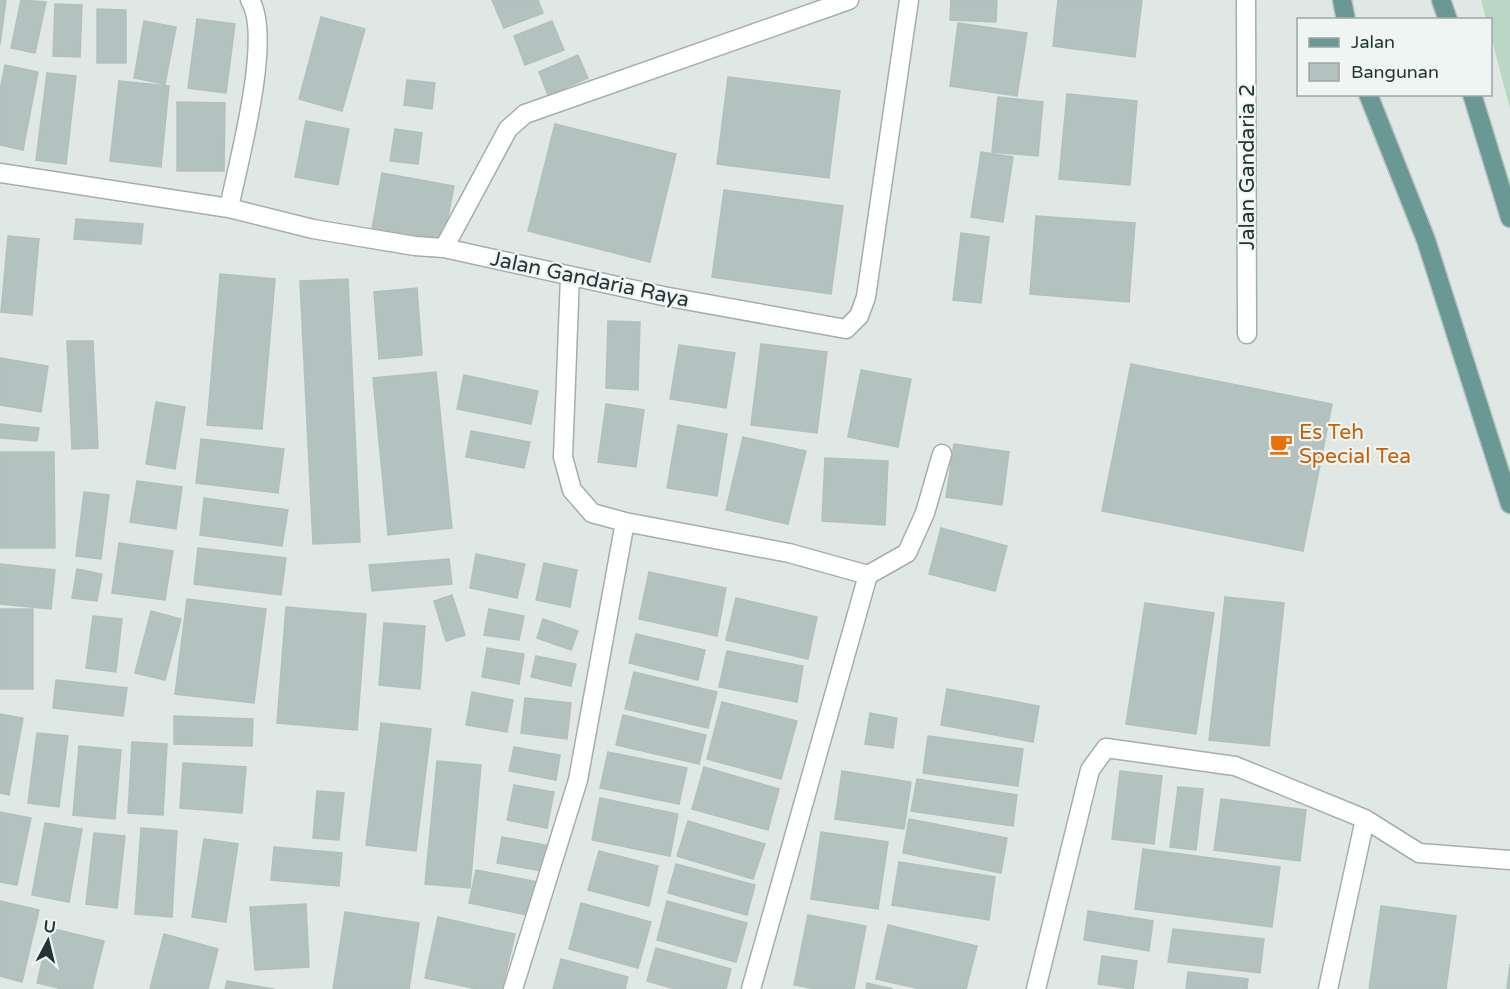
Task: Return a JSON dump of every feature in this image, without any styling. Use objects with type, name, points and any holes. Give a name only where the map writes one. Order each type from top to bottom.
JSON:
[{"type":"main road","points":[[1342,0],[1346,18]]},
{"type":"main road","points":[[1441,0],[1447,18]]},
{"type":"main road","points":[[1369,96],[1426,240],[1510,504]]},
{"type":"main road","points":[[1473,96],[1510,219]]},
{"type":"street","points":[[229,207],[257,69],[256,9],[250,0]]},
{"type":"street","points":[[444,248],[508,129],[525,114],[849,0]]},
{"type":"street","name":"Jalan Gandaria Raya","points":[[0,173],[229,207],[313,229],[415,246],[444,248],[663,296],[846,329],[859,316],[866,297],[909,0]]},
{"type":"street","name":"Jalan Gandaria 2","points":[[1246,0],[1247,334]]},
{"type":"street","points":[[570,276],[563,457],[572,490],[592,513],[625,522],[789,553],[868,575]]},
{"type":"street","points":[[751,989],[868,575],[907,553],[925,513],[942,454]]},
{"type":"street","points":[[513,989],[578,780],[625,522]]},
{"type":"street","points":[[1036,989],[1090,770],[1106,748],[1235,766],[1365,819],[1419,853],[1510,860]]},
{"type":"street","points":[[1328,989],[1365,819]]},
{"type":"green space","points":[[1481,0],[1510,0],[1510,109],[1492,40],[1492,18],[1486,18]]},
{"type":"building","points":[[0,0],[6,0],[0,45]]},
{"type":"building","points":[[21,0],[46,2],[35,53],[11,48]]},
{"type":"building","points":[[492,0],[538,0],[543,13],[504,28]]},
{"type":"building","points":[[951,0],[997,0],[996,22],[950,20]]},
{"type":"building","points":[[1058,0],[1142,0],[1135,57],[1053,46]]},
{"type":"building","points":[[55,4],[82,5],[80,57],[53,56]]},
{"type":"building","points":[[97,9],[126,10],[126,63],[97,63]]},
{"type":"building","points":[[321,17],[365,29],[342,111],[299,99]]},
{"type":"building","points":[[197,19],[235,24],[226,93],[188,88]]},
{"type":"building","points":[[144,21],[176,27],[165,84],[134,78]]},
{"type":"building","points":[[552,21],[564,50],[525,65],[514,36]]},
{"type":"building","points":[[958,23],[1027,33],[1017,96],[950,86]]},
{"type":"building","points":[[578,55],[588,78],[548,95],[539,72]]},
{"type":"building","points":[[5,65],[38,72],[23,150],[0,145],[0,91]]},
{"type":"building","points":[[47,73],[76,76],[66,164],[36,160]]},
{"type":"building","points":[[728,77],[840,91],[829,178],[717,164]]},
{"type":"building","points":[[407,80],[435,83],[432,109],[404,105]]},
{"type":"building","points":[[119,81],[169,86],[161,167],[110,161]]},
{"type":"building","points":[[1067,94],[1137,101],[1130,185],[1059,179]]},
{"type":"building","points":[[998,97],[1043,102],[1038,156],[992,152]]},
{"type":"building","points":[[177,102],[225,103],[224,171],[177,171]]},
{"type":"building","points":[[306,121],[349,129],[338,185],[295,177]]},
{"type":"building","points":[[555,124],[676,154],[650,262],[528,231]]},
{"type":"building","points":[[395,129],[422,133],[418,164],[390,161]]},
{"type":"building","points":[[981,152],[1013,157],[1003,222],[971,217]]},
{"type":"building","points":[[382,173],[454,186],[443,243],[372,229]]},
{"type":"building","points":[[724,190],[843,206],[831,294],[712,277]]},
{"type":"building","points":[[1036,216],[1135,223],[1129,302],[1030,294]]},
{"type":"building","points":[[76,219],[143,224],[141,244],[74,239]]},
{"type":"building","points":[[961,233],[989,237],[981,303],[953,300]]},
{"type":"building","points":[[8,236],[39,239],[32,315],[1,312]]},
{"type":"building","points":[[220,274],[275,279],[262,429],[207,425]]},
{"type":"building","points":[[348,279],[360,542],[313,544],[300,281]]},
{"type":"building","points":[[417,288],[422,355],[379,359],[374,292]]},
{"type":"building","points":[[608,321],[640,322],[638,390],[606,388]]},
{"type":"building","points":[[67,341],[93,341],[98,448],[72,449]]},
{"type":"building","points":[[761,344],[827,352],[817,433],[751,425]]},
{"type":"building","points":[[679,345],[735,353],[726,408],[670,399]]},
{"type":"building","points":[[0,358],[48,366],[41,412],[0,405]]},
{"type":"building","points":[[1131,364],[1332,404],[1303,551],[1102,511]]},
{"type":"building","points":[[861,370],[911,379],[898,447],[848,437]]},
{"type":"building","points":[[436,372],[452,528],[388,535],[373,378]]},
{"type":"building","points":[[464,375],[538,391],[531,424],[457,409]]},
{"type":"building","points":[[156,402],[185,407],[175,469],[146,464]]},
{"type":"building","points":[[606,404],[644,410],[636,467],[598,462]]},
{"type":"building","points":[[0,424],[39,428],[37,441],[0,438]]},
{"type":"building","points":[[678,425],[727,434],[717,496],[667,488]]},
{"type":"building","points":[[471,431],[530,442],[524,468],[466,457]]},
{"type":"building","points":[[743,437],[806,451],[788,524],[726,510]]},
{"type":"building","points":[[201,439],[284,449],[278,493],[196,483]]},
{"type":"building","points":[[954,444],[1009,452],[1002,505],[946,497]]},
{"type":"building","points":[[0,452],[54,452],[55,548],[0,548]]},
{"type":"building","points":[[825,458],[888,461],[885,525],[822,521]]},
{"type":"building","points":[[137,481],[182,487],[176,529],[130,522]]},
{"type":"building","points":[[84,492],[109,495],[101,559],[76,556]]},
{"type":"building","points":[[204,498],[288,510],[282,546],[200,535]]},
{"type":"building","points":[[941,528],[1007,546],[995,591],[929,574]]},
{"type":"building","points":[[119,543],[173,551],[165,600],[112,593]]},
{"type":"building","points":[[198,548],[286,558],[281,595],[194,584]]},
{"type":"building","points":[[476,554],[525,564],[517,598],[470,588]]},
{"type":"building","points":[[449,559],[452,584],[372,591],[369,565]]},
{"type":"building","points":[[544,563],[577,570],[570,607],[536,600]]},
{"type":"building","points":[[0,564],[55,570],[51,609],[0,604]]},
{"type":"building","points":[[77,569],[102,574],[97,601],[72,598]]},
{"type":"building","points":[[649,572],[726,588],[717,636],[639,619]]},
{"type":"building","points":[[452,595],[465,635],[446,641],[434,601]]},
{"type":"building","points":[[1225,597],[1284,603],[1269,746],[1209,740]]},
{"type":"building","points":[[736,598],[817,617],[808,659],[726,640]]},
{"type":"building","points":[[187,599],[266,609],[254,703],[175,694]]},
{"type":"building","points":[[1145,603],[1214,613],[1196,734],[1126,724]]},
{"type":"building","points":[[286,607],[366,614],[357,730],[277,723]]},
{"type":"building","points":[[0,609],[33,609],[33,689],[0,689]]},
{"type":"building","points":[[489,609],[524,616],[519,640],[484,635]]},
{"type":"building","points":[[151,611],[181,619],[165,680],[135,673]]},
{"type":"building","points":[[93,616],[122,619],[116,672],[86,668]]},
{"type":"building","points":[[543,619],[578,631],[571,650],[537,638]]},
{"type":"building","points":[[384,623],[425,626],[420,689],[379,685]]},
{"type":"building","points":[[636,634],[705,650],[698,680],[629,663]]},
{"type":"building","points":[[487,648],[524,654],[519,684],[482,677]]},
{"type":"building","points":[[727,651],[803,666],[797,702],[719,687]]},
{"type":"building","points":[[536,656],[576,664],[571,686],[531,677]]},
{"type":"building","points":[[634,672],[717,692],[708,728],[625,709]]},
{"type":"building","points":[[56,680],[127,688],[123,716],[53,708]]},
{"type":"building","points":[[947,689],[1039,706],[1033,742],[941,725]]},
{"type":"building","points":[[472,692],[513,700],[507,732],[466,725]]},
{"type":"building","points":[[525,698],[571,703],[567,739],[521,733]]},
{"type":"building","points":[[722,702],[797,721],[781,779],[707,759]]},
{"type":"building","points":[[870,713],[897,718],[893,748],[865,744]]},
{"type":"building","points":[[0,714],[23,718],[9,795],[0,793]]},
{"type":"building","points":[[623,715],[706,735],[699,764],[616,745]]},
{"type":"building","points":[[174,716],[253,719],[252,746],[174,744]]},
{"type":"building","points":[[381,723],[431,729],[416,851],[366,845]]},
{"type":"building","points":[[37,733],[68,736],[59,807],[28,803]]},
{"type":"building","points":[[928,736],[1023,749],[1018,786],[923,773]]},
{"type":"building","points":[[132,742],[167,744],[163,815],[128,813]]},
{"type":"building","points":[[79,746],[121,750],[115,819],[73,815]]},
{"type":"building","points":[[514,747],[560,755],[556,780],[509,771]]},
{"type":"building","points":[[608,752],[687,768],[679,804],[600,788]]},
{"type":"building","points":[[437,761],[481,765],[470,888],[425,884]]},
{"type":"building","points":[[183,763],[246,767],[242,813],[180,808]]},
{"type":"building","points":[[704,767],[779,789],[768,830],[692,809]]},
{"type":"building","points":[[842,771],[911,782],[904,829],[835,819]]},
{"type":"building","points":[[1120,771],[1162,776],[1154,844],[1112,839]]},
{"type":"building","points":[[917,779],[1017,795],[1013,826],[911,811]]},
{"type":"building","points":[[514,785],[554,792],[547,828],[507,820]]},
{"type":"building","points":[[1178,787],[1203,789],[1196,850],[1170,847]]},
{"type":"building","points":[[317,791],[344,793],[339,840],[313,838]]},
{"type":"building","points":[[600,798],[678,814],[670,856],[592,840]]},
{"type":"building","points":[[1221,799],[1306,810],[1300,861],[1214,850]]},
{"type":"building","points":[[0,812],[31,818],[17,885],[0,882]]},
{"type":"building","points":[[909,819],[1007,838],[1001,873],[903,853]]},
{"type":"building","points":[[688,821],[765,844],[753,879],[677,856]]},
{"type":"building","points":[[45,823],[82,829],[69,902],[32,895]]},
{"type":"building","points":[[141,828],[177,831],[172,917],[135,914]]},
{"type":"building","points":[[821,832],[888,842],[878,909],[811,899]]},
{"type":"building","points":[[94,833],[125,836],[117,908],[86,904]]},
{"type":"building","points":[[502,837],[551,846],[547,872],[497,863]]},
{"type":"building","points":[[204,839],[238,844],[226,922],[192,917]]},
{"type":"building","points":[[274,847],[342,853],[339,886],[271,880]]},
{"type":"building","points":[[1143,849],[1280,867],[1272,927],[1135,909]]},
{"type":"building","points":[[599,851],[658,866],[649,906],[588,890]]},
{"type":"building","points":[[899,862],[995,877],[989,920],[892,905]]},
{"type":"building","points":[[676,864],[755,885],[747,915],[668,893]]},
{"type":"building","points":[[476,870],[538,882],[532,916],[469,903]]},
{"type":"building","points":[[0,901],[39,910],[22,982],[0,976]]},
{"type":"building","points":[[667,901],[747,923],[736,962],[657,940]]},
{"type":"building","points":[[581,903],[651,922],[638,968],[569,949]]},
{"type":"building","points":[[306,904],[309,967],[255,970],[250,907]]},
{"type":"building","points":[[1381,906],[1456,916],[1446,989],[1369,989]]},
{"type":"building","points":[[1088,911],[1153,921],[1149,951],[1084,940]]},
{"type":"building","points":[[345,912],[419,923],[409,989],[333,989]]},
{"type":"building","points":[[808,915],[866,926],[854,989],[816,989],[794,985]]},
{"type":"building","points":[[438,917],[515,934],[502,989],[477,989],[425,978]]},
{"type":"building","points":[[888,925],[977,946],[966,989],[920,989],[876,979]]},
{"type":"building","points":[[50,928],[104,941],[92,989],[63,989],[37,983]]},
{"type":"building","points":[[1173,929],[1264,939],[1260,973],[1168,962]]},
{"type":"building","points":[[164,934],[218,949],[208,989],[150,989]]},
{"type":"building","points":[[656,948],[731,969],[726,989],[675,989],[647,981]]},
{"type":"building","points":[[1102,956],[1137,961],[1133,989],[1098,984]]},
{"type":"building","points":[[561,959],[628,977],[625,989],[553,989]]},
{"type":"building","points":[[1510,964],[1510,989],[1507,989]]},
{"type":"building","points":[[1188,972],[1248,979],[1247,989],[1186,989]]},
{"type":"building","points":[[227,981],[274,989],[225,989]]},
{"type":"building","points":[[867,983],[893,989],[866,989]]},
{"type":"place","name":"Es Teh Special Tea","points":[[1281,444]]}]
